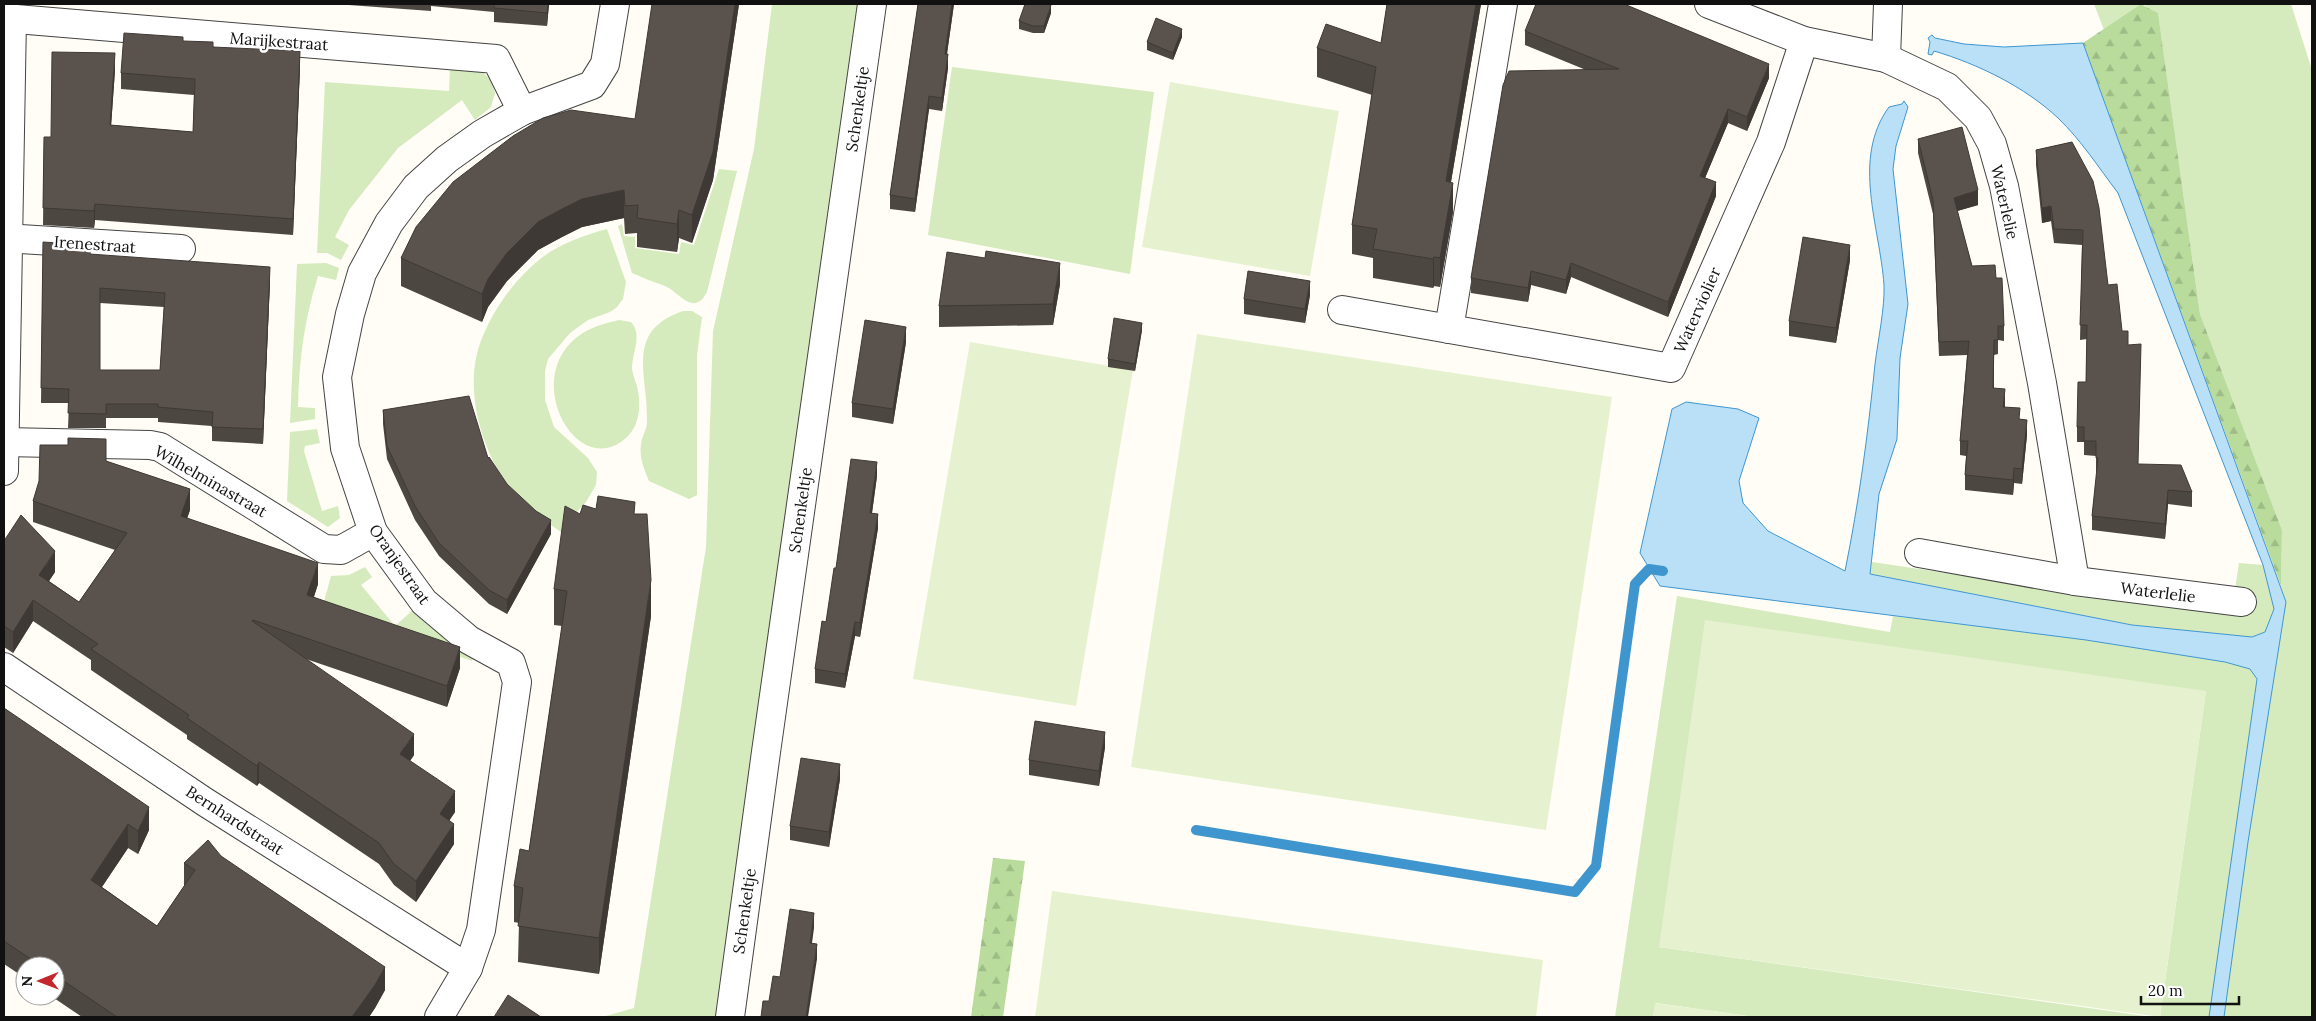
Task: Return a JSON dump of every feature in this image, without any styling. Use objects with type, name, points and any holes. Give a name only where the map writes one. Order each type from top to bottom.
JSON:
[{"type":"street","name":"Oranjestraat","points":[[439,1017],[468,968],[481,930],[517,682],[511,663],[469,640],[424,602],[373,532],[345,448],[337,377],[350,314],[362,273],[389,223],[416,187],[447,158],[482,134],[522,111],[592,86],[605,64],[615,4]]},
{"type":"street","name":"Schenkeltje","points":[[730,1017],[872,4]]},
{"type":"street","points":[[1448,329],[1502,4]]},
{"type":"street","name":"Waterlelie","points":[[1709,4],[1804,42],[1886,58],[1947,87],[1978,118],[1992,144],[2004,186],[2042,383],[2075,581]]},
{"type":"street","points":[[1886,58],[1888,4]]},
{"type":"street","name":"Marijkestraat","points":[[8,18],[496,59],[522,111]]},
{"type":"street","points":[[4,471],[8,18]]},
{"type":"street","name":"Waterviolier","points":[[1342,310],[1671,368],[1771,142],[1804,42]]},
{"type":"street","name":"Irenestraat","points":[[6,238],[181,249]]},
{"type":"street","name":"Wilhelminastraat","points":[[4,442],[150,445],[160,447],[324,549],[342,550],[373,532]]},
{"type":"street","name":"Waterlelie","points":[[1919,553],[2075,581],[2242,602]]},
{"type":"street","name":"Bernhardstraat","points":[[4,667],[205,802],[468,968]]},
{"type":"green space","points":[[772,4],[862,4],[718,1017],[602,1017],[634,1008],[706,547],[713,331],[754,149]]},
{"type":"green space","points":[[2094,4],[2141,4],[2104,30]]},
{"type":"green space","points":[[2141,4],[2158,13],[2200,314],[2282,530],[2281,586],[2083,43]]},
{"type":"green space","points":[[2143,4],[2291,4],[2312,70],[2312,1017],[2224,1017],[2248,842],[2286,602],[2281,586],[2282,530],[2200,314],[2158,14]]},
{"type":"green space","points":[[450,67],[480,70],[491,80],[495,93],[491,107],[475,120],[462,100],[398,148],[349,210],[335,237],[349,245],[341,260],[327,253],[317,253],[325,82],[449,91]]},
{"type":"green space","points":[[952,67],[1154,92],[1130,274],[928,235]]},
{"type":"green space","points":[[1170,82],[1339,111],[1310,276],[1142,247]]},
{"type":"green space","points":[[719,169],[737,171],[707,292],[702,299],[696,303],[691,303],[665,286],[632,273],[618,226],[622,224],[624,236],[635,237],[635,248],[679,254],[681,242],[694,245]]},
{"type":"green space","points":[[607,229],[626,282],[623,299],[610,312],[588,320],[570,333],[548,359],[545,371],[545,400],[554,427],[588,458],[597,472],[596,485],[586,502],[575,514],[564,534],[524,504],[497,468],[479,422],[474,389],[476,358],[480,344],[493,316],[521,276],[551,251],[566,243]]},
{"type":"green space","points":[[326,263],[339,268],[336,280],[318,276],[303,341],[300,373],[298,407],[315,408],[315,419],[290,423],[297,264]]},
{"type":"green space","points":[[683,311],[692,311],[702,317],[697,355],[697,495],[689,499],[649,481],[641,458],[642,441],[647,422],[643,372],[643,357],[646,343],[652,331],[664,320]]},
{"type":"green space","points":[[619,320],[631,322],[636,333],[637,339],[632,369],[639,397],[637,422],[627,437],[608,448],[590,446],[574,436],[562,418],[555,396],[555,373],[564,351],[583,333]]},
{"type":"green space","points":[[1197,334],[1612,397],[1546,830],[1131,767]]},
{"type":"green space","points":[[970,342],[1133,370],[1076,706],[913,679]]},
{"type":"green space","points":[[317,429],[320,443],[305,446],[304,451],[322,511],[338,506],[340,518],[328,527],[287,501],[290,432]]},
{"type":"green space","points":[[1872,562],[2243,617],[2245,591],[2235,589],[2239,563],[2263,565],[2274,609],[2265,632],[2252,637],[2132,625],[1870,574]]},
{"type":"green space","points":[[365,567],[372,577],[361,585],[395,626],[413,610],[444,638],[474,656],[472,661],[322,609],[331,576],[349,575]]},
{"type":"green space","points":[[1677,596],[1890,632],[1893,616],[2086,640],[2225,662],[2250,669],[2257,678],[2209,1017],[2160,1017],[2206,691],[1659,947],[2152,1017],[1755,1017],[1656,1003],[1653,1017],[1615,1017]]},
{"type":"green space","points":[[1705,620],[2206,691],[2160,1017],[1659,947]]},
{"type":"green space","points":[[993,858],[1025,861],[1003,1017],[971,1017]]},
{"type":"green space","points":[[1052,891],[1543,960],[1536,1017],[1035,1017]]},
{"type":"green space","points":[[1655,1003],[1755,1017],[1653,1017]]},
{"type":"water","points":[[1932,35],[1935,38],[1964,44],[2004,47],[2083,43],[2286,602],[2248,842],[2224,1017],[2209,1017],[2257,679],[2250,669],[2225,662],[2086,640],[1660,586],[1640,553],[1672,409],[1686,402],[1738,409],[1759,418],[1739,481],[1743,503],[1768,531],[1845,571],[1863,468],[1883,303],[1882,263],[1871,194],[1870,171],[1872,149],[1878,127],[1889,107],[1902,104],[1904,101],[1908,107],[1896,146],[1893,169],[1908,304],[1900,358],[1897,439],[1879,494],[1870,574],[2132,625],[2252,637],[2265,632],[2274,609],[2263,565],[2118,193],[2090,154],[2058,118],[2031,96],[1984,70],[1934,51],[1932,55],[1928,54],[1930,42],[1928,38]]},
{"type":"building","points":[[494,4],[548,4],[547,13],[494,8]]},
{"type":"building","points":[[652,4],[735,4],[713,152],[692,215],[679,210],[677,224],[637,218],[638,205],[625,206],[624,190],[582,199],[538,222],[507,253],[488,279],[482,294],[401,258],[416,227],[453,182],[513,136],[543,118],[571,110],[635,119]]},
{"type":"building","points":[[918,4],[952,4],[945,54],[948,54],[942,98],[929,96],[915,199],[890,195]]},
{"type":"building","points":[[1025,4],[1051,5],[1044,26],[1033,26],[1019,21]]},
{"type":"building","points":[[1387,4],[1476,4],[1446,181],[1453,183],[1440,258],[1434,257],[1433,259],[1373,249],[1377,229],[1352,225],[1376,67],[1317,48],[1326,24],[1381,43]]},
{"type":"building","points":[[1536,4],[1624,4],[1769,64],[1747,117],[1728,109],[1700,176],[1716,182],[1668,302],[1571,263],[1566,280],[1531,271],[1528,288],[1471,278],[1503,85],[1509,71],[1619,69],[1525,31]]},
{"type":"building","points":[[1156,18],[1182,29],[1173,53],[1147,42]]},
{"type":"building","points":[[124,33],[183,37],[183,41],[213,42],[213,47],[300,51],[293,219],[95,204],[94,211],[43,208],[44,137],[51,137],[52,52],[115,53],[110,125],[193,132],[195,79],[121,73]]},
{"type":"building","points":[[1962,127],[1978,190],[1954,198],[1972,266],[1995,265],[1996,278],[2002,278],[2004,326],[1998,326],[1998,340],[1994,340],[1993,388],[2005,389],[2003,407],[2020,408],[2019,419],[2027,420],[2022,469],[2014,468],[2013,480],[1965,475],[1968,441],[1960,441],[1969,341],[1939,342],[1933,200],[1918,139]]},
{"type":"building","points":[[2072,142],[2093,181],[2099,208],[2108,285],[2117,284],[2122,331],[2128,331],[2128,345],[2141,344],[2138,464],[2181,465],[2192,492],[2168,490],[2165,524],[2092,516],[2098,458],[2096,458],[2096,441],[2084,441],[2084,427],[2077,427],[2078,382],[2086,382],[2087,325],[2080,325],[2083,230],[2054,229],[2051,206],[2042,208],[2036,150]]},
{"type":"building","points":[[1803,237],[1850,245],[1836,328],[1789,321]]},
{"type":"building","points":[[43,242],[91,245],[90,254],[270,267],[263,429],[212,427],[213,412],[158,407],[158,404],[106,404],[106,414],[68,413],[69,389],[41,388]],"holes":[[[100,288],[165,293],[160,370],[100,370]]]},
{"type":"building","points":[[986,251],[1060,263],[1053,304],[939,306],[947,252],[985,258]]},
{"type":"building","points":[[1248,271],[1310,281],[1305,309],[1244,299]]},
{"type":"building","points":[[1114,318],[1142,323],[1135,364],[1108,359]]},
{"type":"building","points":[[865,320],[906,327],[893,409],[852,403]]},
{"type":"building","points":[[469,396],[488,458],[507,484],[536,511],[551,520],[507,600],[489,590],[439,543],[415,506],[387,446],[383,410]]},
{"type":"building","points":[[68,438],[106,439],[106,461],[190,489],[181,516],[318,563],[307,595],[460,647],[447,686],[252,621],[414,734],[400,754],[455,791],[440,814],[454,824],[416,881],[394,864],[379,843],[259,762],[257,766],[187,718],[189,715],[91,649],[98,644],[33,600],[13,632],[4,626],[4,541],[21,515],[55,551],[39,575],[79,602],[127,533],[33,501],[39,481],[40,445],[68,445]]},
{"type":"building","points":[[851,459],[877,462],[870,513],[878,514],[860,623],[855,622],[845,674],[815,669],[822,621],[826,622],[834,568],[836,568]]},
{"type":"building","points":[[598,496],[635,502],[634,514],[647,514],[651,580],[599,938],[518,926],[523,888],[514,886],[520,849],[529,851],[567,591],[554,589],[565,506],[580,514],[583,505],[596,509]]},
{"type":"building","points":[[4,708],[149,807],[138,831],[128,824],[91,880],[157,926],[195,870],[184,863],[208,840],[221,856],[385,967],[375,985],[352,1017],[117,1017],[65,982],[65,956],[26,956],[4,941]]},
{"type":"building","points":[[1035,721],[1105,732],[1099,771],[1029,760]]},
{"type":"building","points":[[801,758],[840,764],[829,832],[790,826]]},
{"type":"building","points":[[790,909],[814,913],[810,943],[817,944],[806,1017],[761,1017],[763,1001],[769,1001],[773,976],[780,977]]},
{"type":"building","points":[[508,995],[541,1017],[494,1017]]},
{"type":"waterway","points":[[1196,830],[1575,892],[1596,866],[1635,584],[1649,569],[1663,571]]}]
